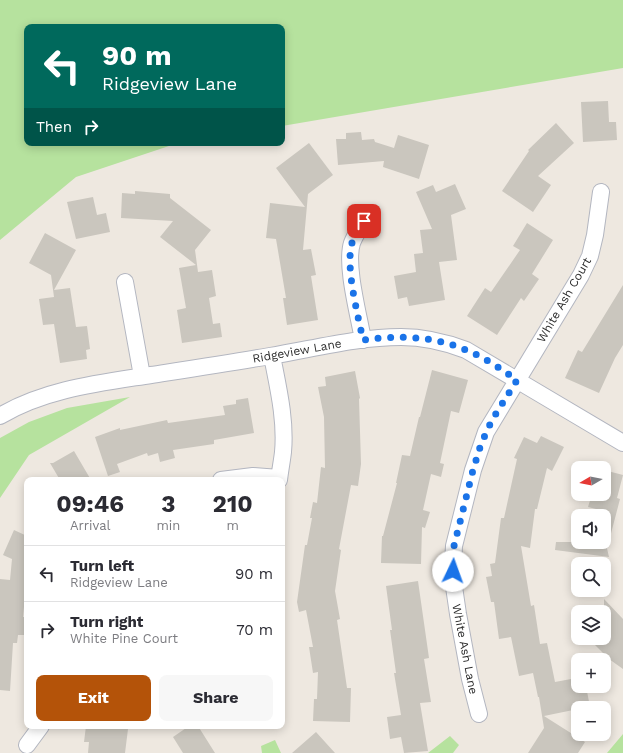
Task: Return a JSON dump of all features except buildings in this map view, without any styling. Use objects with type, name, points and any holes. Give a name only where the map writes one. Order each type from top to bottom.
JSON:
[{"type":"street","name":"White Ash Court","points":[[517,380],[581,275],[590,256],[595,235],[601,192]]},
{"type":"street","points":[[363,340],[351,272],[350,256],[352,243],[364,221]]},
{"type":"street","points":[[125,282],[142,376]]},
{"type":"street","name":"Ridgeview Lane","points":[[0,416],[30,402],[93,384],[363,340],[401,337],[421,338],[443,342],[466,350],[623,443]]},
{"type":"street","points":[[272,356],[284,433],[279,477]]},
{"type":"street","name":"White Ash Lane","points":[[479,714],[470,679],[458,614],[453,580],[454,551],[471,477],[481,444],[492,420],[517,380]]},
{"type":"street","points":[[245,477],[262,477]]},
{"type":"street","points":[[27,745],[39,729]]},
{"type":"green space","points":[[0,0],[623,0],[623,68],[285,125],[285,24],[24,24],[24,146],[169,146],[76,177],[0,240]]},
{"type":"green space","points":[[130,397],[29,455],[0,498],[0,438],[29,422],[67,408]]},
{"type":"green space","points":[[623,734],[623,753],[607,753]]},
{"type":"green space","points":[[450,736],[459,745],[453,753],[428,753]]},
{"type":"green space","points":[[275,740],[281,753],[262,753],[261,746]]},
{"type":"route","points":[[364,221],[352,243],[350,256],[351,272],[363,340],[401,337],[421,338],[443,342],[454,345],[478,356],[517,380],[492,420],[481,444],[454,546],[453,571]]}]
